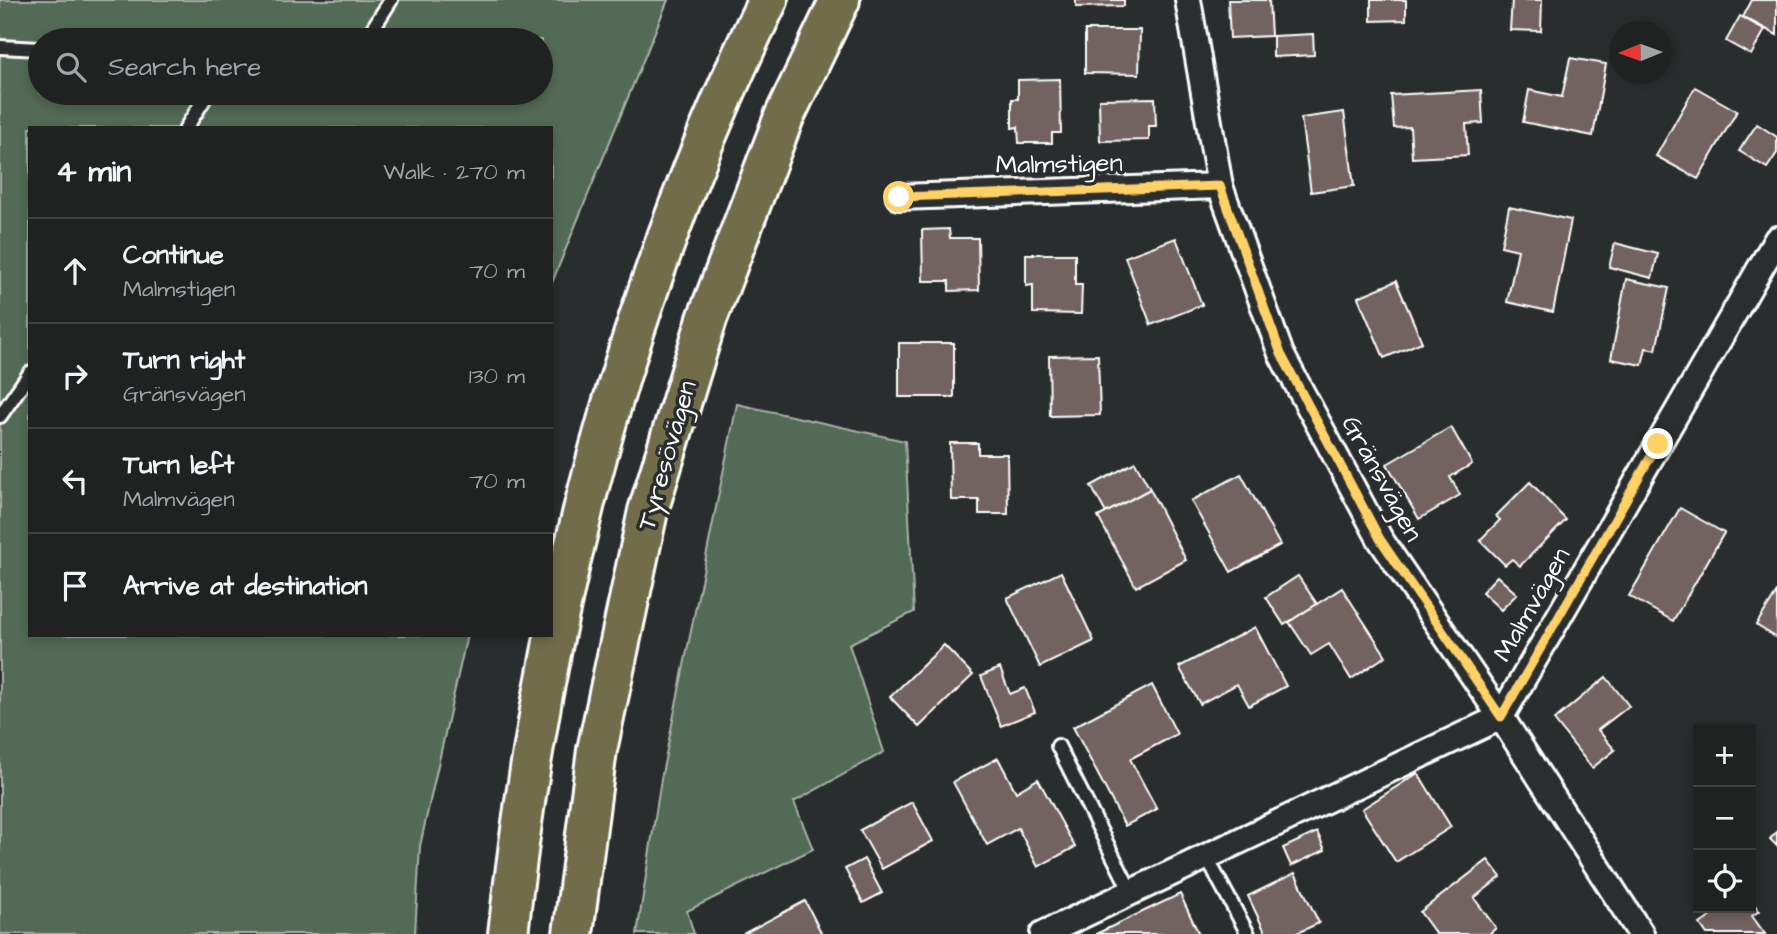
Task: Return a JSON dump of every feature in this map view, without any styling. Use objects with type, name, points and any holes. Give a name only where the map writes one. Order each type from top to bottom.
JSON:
[{"type":"highway","points":[[553,636],[588,482],[647,293],[729,79],[768,0]]},
{"type":"highway","name":"Tyresövägen","points":[[573,934],[597,750],[648,511],[712,306],[784,117],[840,0]]},
{"type":"highway","points":[[508,934],[531,749],[553,637]]},
{"type":"street","name":"Gränsvägen","points":[[1188,0],[1220,186],[1281,354],[1380,539],[1501,717],[1641,934]]},
{"type":"street","name":"Malmstigen","points":[[899,197],[1220,186]]},
{"type":"street","name":"Malmvägen","points":[[1501,717],[1777,239]]},
{"type":"street","points":[[1043,934],[1501,717]]},
{"type":"lane","points":[[373,28],[391,0]]},
{"type":"lane","points":[[0,47],[28,48]]},
{"type":"lane","points":[[187,126],[200,105]]},
{"type":"lane","points":[[0,416],[28,376]]},
{"type":"lane","points":[[1058,746],[1131,892]]},
{"type":"lane","points":[[1207,858],[1248,934]]},
{"type":"green space","points":[[0,0],[668,0],[553,280],[553,126],[28,126],[28,637],[467,637],[420,846],[415,934],[0,934]]},
{"type":"green space","points":[[737,404],[905,441],[914,612],[849,644],[884,752],[794,802],[813,849],[687,911],[694,934],[637,934],[661,779]]},
{"type":"building","points":[[1076,0],[1124,0],[1124,6],[1076,7]]},
{"type":"building","points":[[1228,0],[1269,0],[1271,36],[1230,38]]},
{"type":"building","points":[[1371,0],[1406,0],[1406,20],[1371,21]]},
{"type":"building","points":[[1512,0],[1542,0],[1541,31],[1510,30]]},
{"type":"building","points":[[1752,0],[1777,0],[1777,35],[1743,17]]},
{"type":"building","points":[[1740,16],[1765,30],[1751,55],[1726,41]]},
{"type":"building","points":[[1085,30],[1140,30],[1139,74],[1085,73]]},
{"type":"building","points":[[1313,34],[1314,55],[1273,57],[1273,36]]},
{"type":"building","points":[[1570,58],[1606,64],[1593,136],[1523,122],[1529,90],[1562,97]]},
{"type":"building","points":[[1060,79],[1061,133],[1052,133],[1052,143],[1019,143],[1018,127],[1012,128],[1012,99],[1018,99],[1018,80]]},
{"type":"building","points":[[1695,87],[1737,111],[1698,179],[1656,156]]},
{"type":"building","points":[[1481,90],[1483,123],[1466,124],[1468,155],[1412,158],[1410,127],[1394,128],[1391,95]]},
{"type":"building","points":[[1155,98],[1156,126],[1149,126],[1149,140],[1100,141],[1099,99]]},
{"type":"building","points":[[1344,112],[1354,186],[1311,192],[1301,118]]},
{"type":"building","points":[[1757,124],[1777,137],[1777,153],[1767,168],[1739,151]]},
{"type":"building","points":[[1509,207],[1571,220],[1553,312],[1507,302],[1518,250],[1501,246]]},
{"type":"building","points":[[949,229],[950,238],[978,238],[979,290],[949,291],[949,281],[923,281],[922,230]]},
{"type":"building","points":[[1176,238],[1202,305],[1151,325],[1125,257]]},
{"type":"building","points":[[1615,243],[1658,254],[1652,278],[1609,267]]},
{"type":"building","points":[[1026,254],[1075,254],[1075,285],[1082,285],[1081,314],[1033,313],[1033,285],[1026,286]]},
{"type":"building","points":[[1626,279],[1669,288],[1656,350],[1646,348],[1642,365],[1611,359]]},
{"type":"building","points":[[1396,281],[1422,342],[1384,358],[1358,297]]},
{"type":"building","points":[[899,343],[954,343],[954,397],[899,397]]},
{"type":"building","points":[[1098,355],[1100,415],[1050,416],[1049,356]]},
{"type":"building","points":[[1451,427],[1472,464],[1450,477],[1460,495],[1419,519],[1387,464]]},
{"type":"building","points":[[950,443],[978,443],[978,454],[1007,454],[1008,514],[979,514],[979,500],[951,500]]},
{"type":"building","points":[[1135,462],[1150,489],[1106,513],[1091,486]]},
{"type":"building","points":[[1241,474],[1280,545],[1231,572],[1191,501]]},
{"type":"building","points":[[1530,482],[1566,520],[1520,566],[1512,559],[1505,565],[1480,540],[1500,520],[1496,516]]},
{"type":"building","points":[[1150,489],[1186,560],[1136,587],[1098,517]]},
{"type":"building","points":[[1680,508],[1724,533],[1673,621],[1629,596]]},
{"type":"building","points":[[1061,572],[1094,641],[1040,667],[1007,598]]},
{"type":"building","points":[[1298,576],[1317,604],[1284,625],[1266,597]]},
{"type":"building","points":[[1497,576],[1517,594],[1501,610],[1482,592]]},
{"type":"building","points":[[1342,588],[1386,656],[1351,679],[1329,644],[1311,655],[1289,622]]},
{"type":"building","points":[[1777,592],[1777,638],[1756,625]]},
{"type":"building","points":[[1255,627],[1286,686],[1249,706],[1237,684],[1200,704],[1179,667]]},
{"type":"building","points":[[944,645],[973,675],[919,727],[890,697]]},
{"type":"building","points":[[1000,668],[1010,694],[1025,688],[1035,712],[1001,726],[981,676]]},
{"type":"building","points":[[1606,677],[1629,706],[1598,730],[1615,750],[1592,768],[1554,720]]},
{"type":"building","points":[[1152,685],[1177,734],[1130,759],[1157,809],[1125,826],[1073,727]]},
{"type":"building","points":[[998,758],[1016,792],[1038,779],[1075,847],[1038,867],[1018,828],[987,845],[953,782]]},
{"type":"building","points":[[1418,773],[1451,827],[1396,862],[1362,809]]},
{"type":"building","points":[[912,802],[933,841],[882,869],[860,830]]},
{"type":"building","points":[[1777,831],[1777,846],[1770,839]]},
{"type":"building","points":[[1317,832],[1325,850],[1291,866],[1283,848]]},
{"type":"building","points":[[864,859],[882,893],[863,903],[845,869]]},
{"type":"building","points":[[1488,860],[1501,877],[1474,898],[1496,928],[1489,934],[1436,934],[1420,912]]},
{"type":"building","points":[[1295,873],[1319,923],[1295,934],[1266,934],[1248,896]]},
{"type":"building","points":[[1180,894],[1199,934],[1096,934]]},
{"type":"building","points":[[805,901],[822,934],[743,934]]},
{"type":"building","points":[[1756,906],[1759,911],[1752,916],[1765,934],[1707,934],[1700,924],[1716,913],[1756,913]]},
{"type":"route","points":[[899,197],[1155,191],[1220,186],[1281,354],[1380,539],[1501,717],[1658,444]]}]
